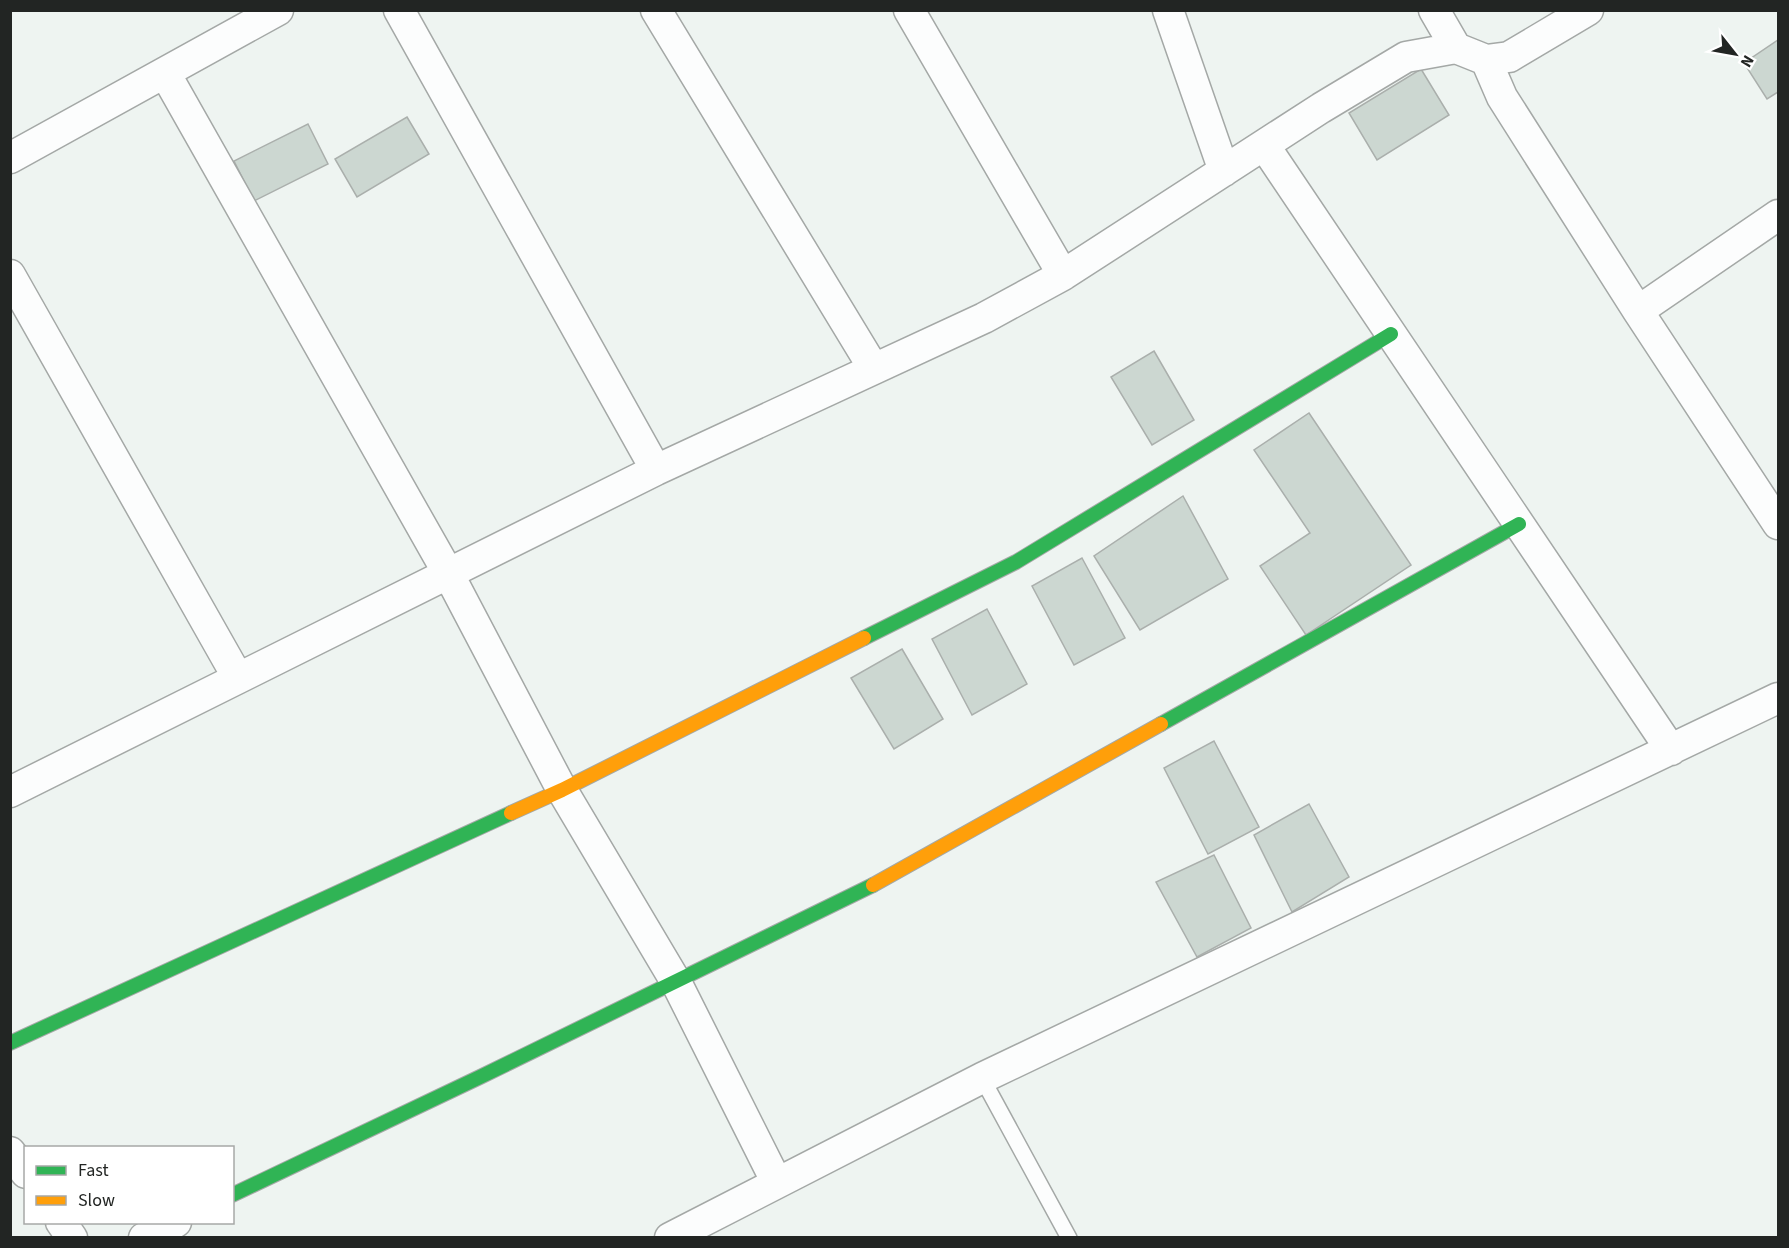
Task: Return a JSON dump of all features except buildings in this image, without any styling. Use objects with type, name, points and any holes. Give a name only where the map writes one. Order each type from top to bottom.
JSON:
[{"type":"street","points":[[10,158],[278,10]]},
{"type":"street","points":[[399,10],[656,470]]},
{"type":"street","points":[[656,10],[874,369]]},
{"type":"street","points":[[909,10],[1063,275]]},
{"type":"street","points":[[1168,10],[1224,171]]},
{"type":"street","points":[[1434,10],[1456,48]]},
{"type":"street","points":[[10,792],[656,470],[984,318],[1063,275],[1321,108],[1406,57],[1456,48],[1486,60],[1509,57],[1588,10]]},
{"type":"street","points":[[1486,60],[1502,97],[1638,311],[1779,524]]},
{"type":"street","points":[[165,73],[448,573],[562,789],[676,982],[777,1183]]},
{"type":"street","points":[[1264,145],[1671,750]]},
{"type":"street","points":[[1638,311],[1779,214]]},
{"type":"street","points":[[10,275],[238,678]]},
{"type":"street","points":[[10,1043],[562,789],[1016,562],[1391,334]]},
{"type":"street","points":[[234,1194],[866,889],[1519,524]]},
{"type":"street","points":[[670,1238],[982,1078],[1779,698]]},
{"type":"street","points":[[10,1152],[24,1170]]},
{"type":"street","points":[[62,1224],[72,1238]]},
{"type":"street","points":[[144,1238],[172,1224]]},
{"type":"lane","points":[[982,1078],[1069,1238]]},
{"type":"traffic: fast","points":[[864,638],[1016,562],[1391,334]]},
{"type":"traffic: fast","points":[[1161,724],[1519,524]]},
{"type":"traffic: fast","points":[[10,1043],[511,813]]},
{"type":"traffic: fast","points":[[234,1194],[873,885]]},
{"type":"traffic: slow","points":[[511,813],[562,790],[864,638]]},
{"type":"traffic: slow","points":[[873,885],[1161,724]]}]
